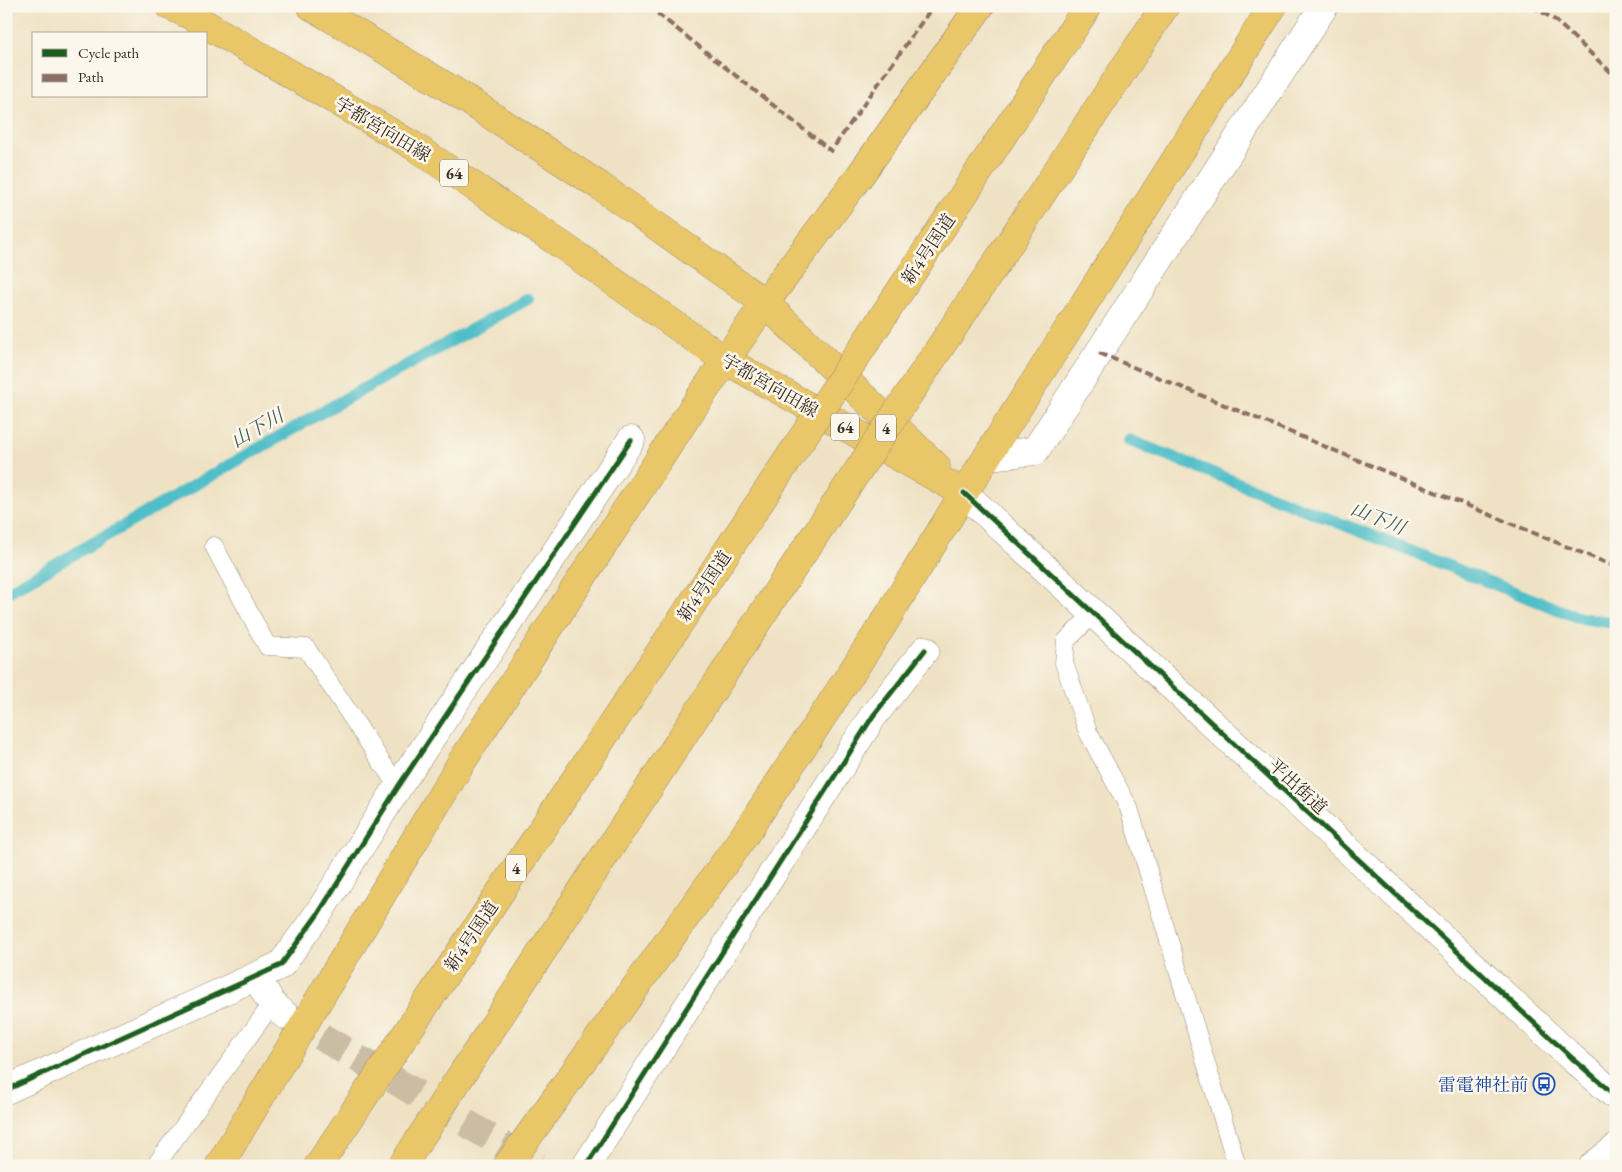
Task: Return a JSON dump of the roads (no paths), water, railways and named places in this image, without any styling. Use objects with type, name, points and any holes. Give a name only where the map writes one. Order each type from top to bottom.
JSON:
[{"type":"main road","name":"宇都宮向田線","points":[[170,6],[188,14],[412,145],[563,246],[725,360],[964,493]]},
{"type":"main road","name":"64","points":[[311,6],[449,88],[592,181],[765,303],[964,493]]},
{"type":"main road","points":[[219,1166],[461,763],[725,360],[861,174],[980,6]]},
{"type":"main road","name":"新4号国道","points":[[318,1166],[1088,6]]},
{"type":"main road","name":"4","points":[[402,1166],[767,607],[1165,6]]},
{"type":"main road","points":[[507,1166],[744,836],[884,623],[964,493],[1273,6]]},
{"type":"street","points":[[988,456],[1035,451],[1324,6]]},
{"type":"street","points":[[6,1090],[281,965],[318,914],[398,787],[631,440]]},
{"type":"street","name":"平出街道","points":[[964,493],[1565,1052],[1616,1096]]},
{"type":"street","points":[[586,1166],[873,716],[925,650]]},
{"type":"street","points":[[256,976],[279,1009]]},
{"type":"street","points":[[1593,1166],[1616,1148]]},
{"type":"lane","points":[[214,546],[268,646],[306,648],[398,787]]},
{"type":"lane","points":[[1093,614],[1066,641],[1064,663],[1088,732],[1129,808],[1237,1166]]},
{"type":"lane","points":[[155,1166],[279,1009]]},
{"type":"waterway","name":"山下川","points":[[6,593],[345,399],[528,299]]},
{"type":"waterway","name":"山下川","points":[[1129,440],[1580,618],[1616,623]]},
{"type":"tunnel","points":[[285,1015],[538,1166]]},
{"type":"place","name":"雷電神社前","points":[[1544,1084]]}]
